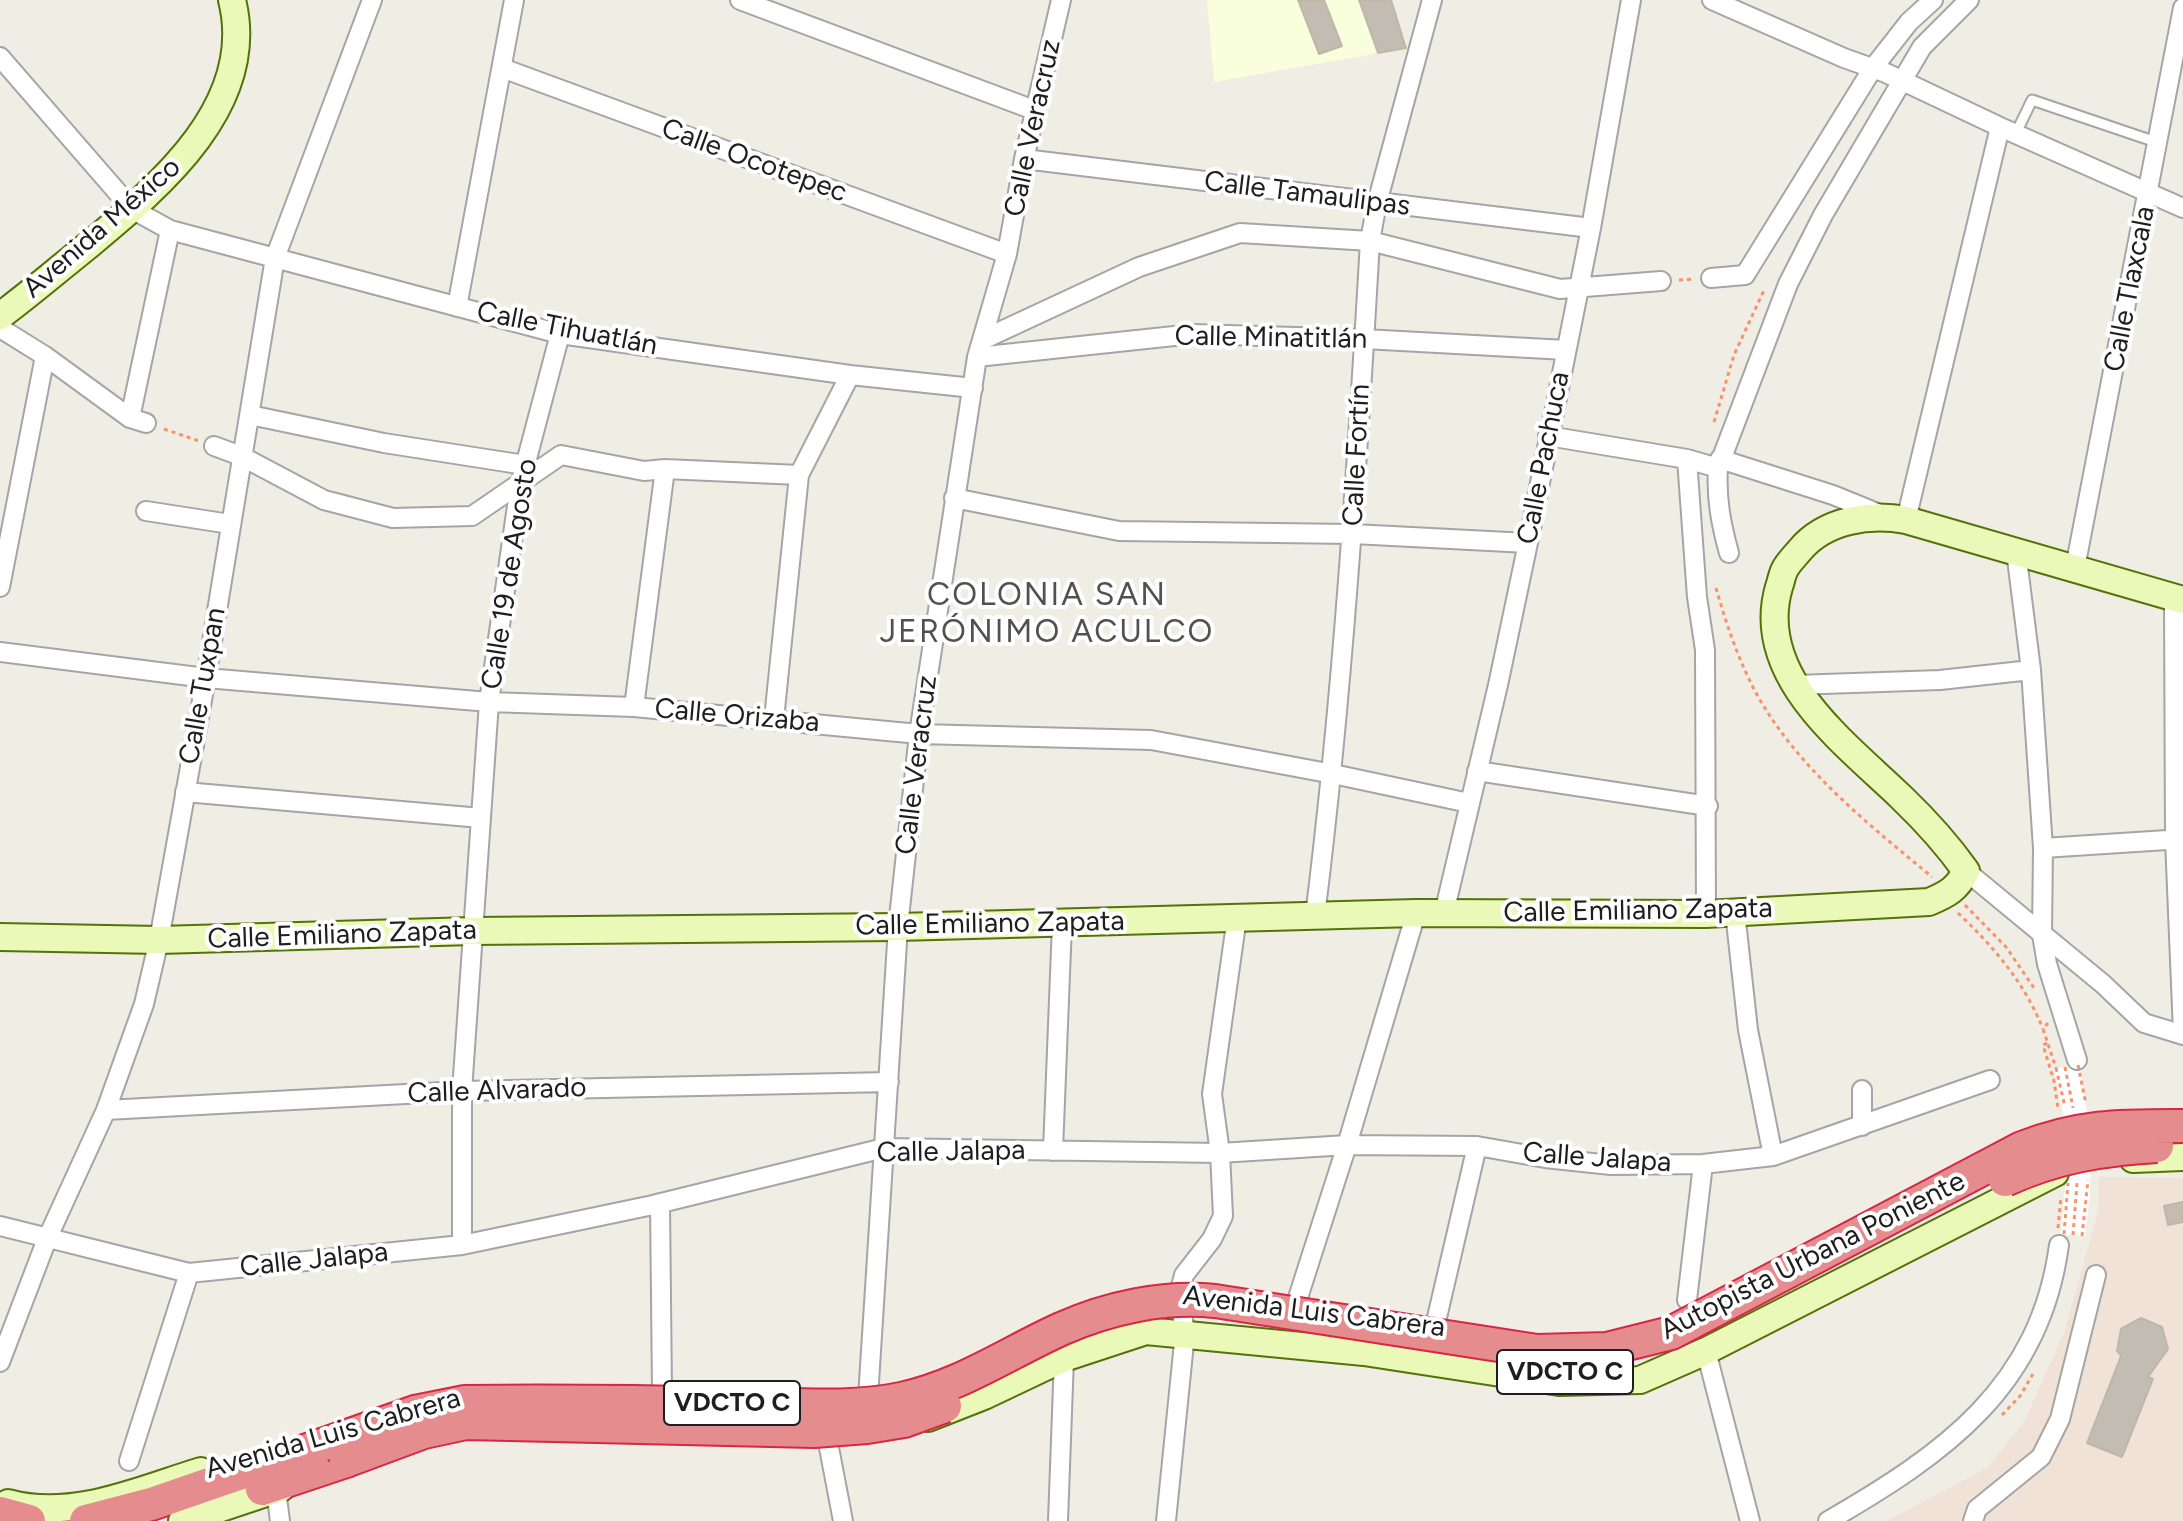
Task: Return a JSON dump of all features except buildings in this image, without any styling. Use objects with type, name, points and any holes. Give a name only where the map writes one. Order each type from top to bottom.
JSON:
[{"type":"highway","name":"Autopista Urbana Poniente","points":[[86,1521],[151,1504],[442,1405],[568,1401],[798,1404],[901,1399],[955,1382],[1064,1328],[1157,1301],[1215,1301],[1537,1351],[1586,1351],[1634,1344],[1683,1327],[2022,1148],[2050,1137],[2178,1115]]},
{"type":"highway","name":"Autopista Urbana Poniente","points":[[163,1521],[424,1432],[466,1423],[814,1431],[904,1421],[963,1400],[1083,1343],[1145,1321],[1164,1318],[1222,1319],[1298,1328],[1537,1370],[1573,1372],[1616,1367],[1653,1358],[1722,1327],[2035,1166],[2105,1149],[2181,1153]]},
{"type":"highway","points":[[0,1513],[29,1521]]},
{"type":"main road","name":"Avenida México","points":[[0,316],[132,209],[184,158],[213,115],[232,69],[236,18],[232,0]]},
{"type":"main road","points":[[1936,888],[1958,887],[1966,871],[1951,850],[1850,749],[1795,685],[1780,656],[1773,627],[1775,600],[1785,569],[1809,539],[1842,522],[1895,518],[2179,599]]},
{"type":"main road","name":"Calle Emiliano Zapata","points":[[0,937],[159,940],[473,931],[1062,924],[1416,913],[1706,914],[1929,902],[1936,888]]},
{"type":"main road","points":[[2178,1115],[2181,1153]]},
{"type":"main road","name":"Avenida Luis Cabrera","points":[[0,1500],[20,1508],[76,1511],[440,1397],[523,1390],[662,1392],[807,1400],[868,1398],[904,1391],[969,1367],[1076,1316],[1149,1296],[1179,1294],[1295,1307],[1500,1337],[1570,1342],[1619,1337],[1684,1316],[2039,1129],[2091,1118],[2178,1115]]},
{"type":"main road","name":"Avenida Luis Cabrera","points":[[182,1521],[466,1424],[826,1432],[900,1426],[984,1396],[1064,1358],[1146,1331],[1364,1352],[1559,1382],[1640,1380],[1706,1351],[2063,1168],[2181,1153]]},
{"type":"main road","points":[[1014,1381],[1036,1361],[1135,1327],[1179,1294]]},
{"type":"main road","points":[[1492,1371],[1483,1357],[1491,1343],[1500,1337]]},
{"type":"main road","points":[[969,1367],[983,1374],[986,1386],[984,1396]]},
{"type":"street","name":"Calle Tuxpan","points":[[0,1362],[47,1239],[106,1110],[144,1004],[159,940],[206,678],[275,258],[372,0]]},
{"type":"street","points":[[457,307],[514,0]]},
{"type":"street","points":[[740,0],[1034,110]]},
{"type":"street","name":"Calle Veracruz","points":[[868,1398],[898,927],[919,734],[980,348],[1007,254],[1034,110],[1061,0]]},
{"type":"street","name":"Calle Fortín","points":[[1315,916],[1333,774],[1353,534],[1370,241],[1377,203],[1432,0]]},
{"type":"street","name":"Calle Pachuca","points":[[1444,913],[1528,543],[1591,228],[1631,0]]},
{"type":"street","points":[[1712,0],[1902,80],[2183,208]]},
{"type":"street","points":[[1711,278],[1745,275],[1873,68],[1909,22],[1933,0]]},
{"type":"street","points":[[1729,553],[1720,520],[1716,487],[1719,464],[1788,284],[1823,215],[1922,47],[1969,0]]},
{"type":"street","name":"Calle Tlaxcala","points":[[2075,568],[2183,8]]},
{"type":"street","name":"Calle Tihuatlán","points":[[0,57],[132,209],[170,230],[560,334],[850,375],[973,388]]},
{"type":"street","name":"Calle Ocotepec","points":[[502,68],[1007,254]]},
{"type":"street","points":[[1548,436],[1719,464],[1833,495],[1895,518],[2008,130]]},
{"type":"street","name":"Calle Tamaulipas","points":[[1024,159],[1591,228]]},
{"type":"street","points":[[0,328],[138,420],[170,230]]},
{"type":"street","points":[[980,348],[1139,267],[1240,233],[1370,241],[1560,289],[1661,281]]},
{"type":"street","name":"Calle 19 de Agosto","points":[[473,931],[489,702],[520,485],[560,334]]},
{"type":"street","name":"Calle Minatitlán","points":[[980,348],[1193,334],[1566,350]]},
{"type":"street","points":[[0,587],[7,516],[45,356]]},
{"type":"street","points":[[774,719],[799,475],[850,375]]},
{"type":"street","points":[[250,415],[384,443],[525,465]]},
{"type":"street","points":[[214,446],[241,456],[324,500],[393,518],[472,516],[561,455],[644,471],[665,469],[799,475]]},
{"type":"street","points":[[1687,459],[1697,597],[1705,650],[1708,806],[1706,914]]},
{"type":"street","points":[[634,707],[665,469]]},
{"type":"street","points":[[954,498],[1119,531],[1353,534],[1528,543]]},
{"type":"street","points":[[146,511],[230,524]]},
{"type":"street","points":[[2016,551],[2031,670],[2043,848],[2042,935],[2068,1062]]},
{"type":"street","points":[[1966,871],[2103,984],[2144,1023],[2183,1034],[2179,599]]},
{"type":"street","name":"Calle Orizaba","points":[[0,652],[206,678],[489,702],[634,707],[919,734],[1151,740],[1469,803]]},
{"type":"street","points":[[1795,685],[1940,680],[2031,670]]},
{"type":"street","points":[[1477,771],[1708,806]]},
{"type":"street","points":[[185,792],[481,818]]},
{"type":"street","points":[[2043,848],[2179,839]]},
{"type":"street","points":[[1735,912],[1748,1030],[1773,1156]]},
{"type":"street","points":[[1295,1307],[1416,913]]},
{"type":"street","points":[[1166,1521],[1185,1333],[1179,1294],[1184,1275],[1212,1239],[1223,1216],[1220,1153],[1212,1094],[1237,917]]},
{"type":"street","points":[[1053,1151],[1062,924]]},
{"type":"street","points":[[462,1245],[462,1091],[473,931]]},
{"type":"street","name":"Calle Jalapa","points":[[0,1226],[189,1273],[462,1245],[660,1203],[884,1148],[1220,1153],[1347,1145],[1477,1146],[1611,1165],[1703,1164],[1773,1156],[1990,1080]]},
{"type":"street","name":"Calle Alvarado","points":[[106,1110],[462,1091],[889,1082]]},
{"type":"street","points":[[1862,1090],[1862,1126]]},
{"type":"street","points":[[1435,1326],[1477,1146]]},
{"type":"street","points":[[1687,1300],[1703,1164]]},
{"type":"street","points":[[660,1203],[662,1392]]},
{"type":"street","points":[[1828,1521],[1867,1499],[1944,1444],[1989,1404],[2018,1364],[2039,1327],[2053,1279],[2058,1239]]},
{"type":"street","points":[[129,1461],[189,1273]]},
{"type":"street","points":[[1973,1521],[1977,1509],[2041,1457],[2060,1419],[2096,1275]]},
{"type":"street","points":[[1706,1351],[1750,1521]]},
{"type":"street","points":[[1058,1521],[1064,1358]]},
{"type":"street","points":[[826,1432],[843,1521]]},
{"type":"street","points":[[276,1490],[280,1521]]},
{"type":"lane","points":[[2008,130],[2032,100],[2159,143]]},
{"type":"path","points":[[1661,281],[1711,278]]},
{"type":"path","points":[[1714,421],[1734,355],[1768,282]]},
{"type":"path","points":[[138,420],[214,446]]},
{"type":"path","points":[[1716,585],[1746,673],[1765,707],[1831,788],[1936,888],[2006,963],[2022,986],[2043,1029],[2056,1068]]},
{"type":"path","points":[[1973,911],[2006,947],[2036,991]]},
{"type":"path","points":[[2043,1029],[2050,1021],[2053,1030]]},
{"type":"path","points":[[2047,1043],[2043,1045],[2054,1081],[2060,1124]]},
{"type":"path","points":[[2058,1239],[2063,1168]]},
{"type":"shaded area","points":[[1207,0],[1391,0],[1408,48],[1214,82]]},
{"type":"shaded area","points":[[2099,1177],[2183,1178],[2183,1521],[1886,1521],[1987,1468],[2024,1422],[2064,1333],[2098,1212]]},
{"type":"pier","points":[[2080,1064],[2091,1139],[2085,1236],[2061,1234],[2066,1128],[2054,1069]]},
{"type":"district","name":"COLONIA SAN JERÓNIMO ACULCO","points":[[1047,614]]}]
